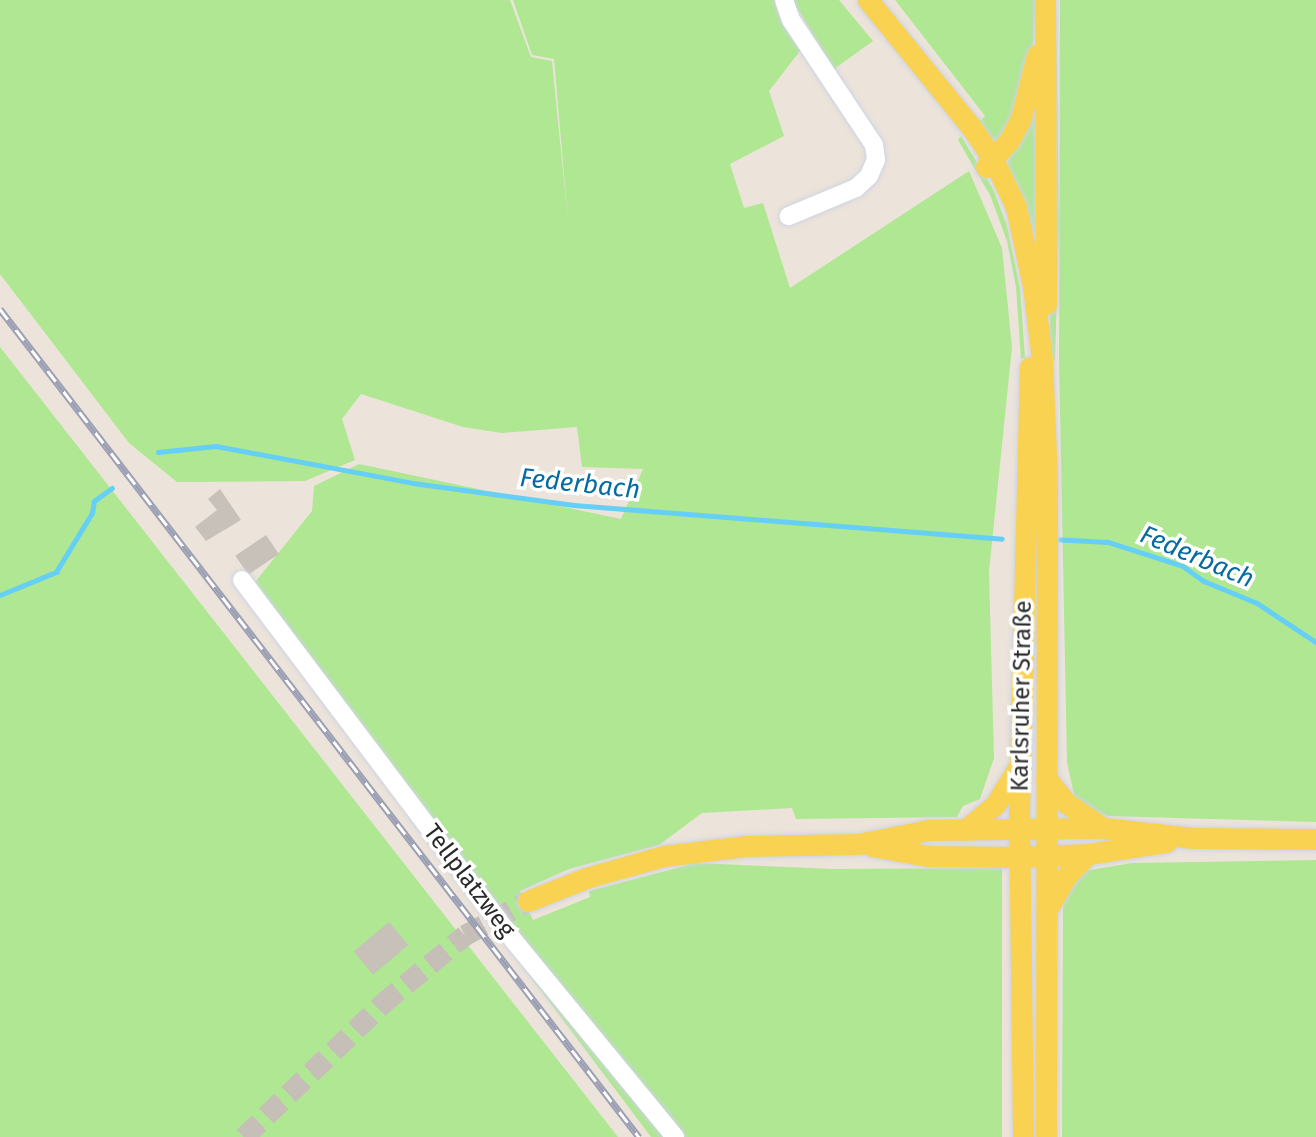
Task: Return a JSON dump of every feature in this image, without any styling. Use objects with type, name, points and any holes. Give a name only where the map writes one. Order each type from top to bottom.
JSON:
[{"type":"main road","points":[[868,0],[947,99],[990,164],[1021,225],[1042,359]]},
{"type":"main road","points":[[990,164],[1026,105],[1045,6]]},
{"type":"main road","points":[[1045,6],[1048,97],[1042,359],[1047,516],[1046,1137]]},
{"type":"main road","name":"Karlsruher Straße","points":[[990,164],[1008,214],[1019,256],[1030,358],[1019,766],[1023,1137]]},
{"type":"main road","points":[[965,830],[995,806],[1019,766]]},
{"type":"main road","points":[[1046,778],[1066,803],[1103,828]]},
{"type":"main road","points":[[527,901],[586,878],[664,856],[745,846],[858,844],[929,830],[1103,828],[1192,838],[1316,839]]},
{"type":"main road","points":[[858,844],[928,856],[1019,857],[1088,854],[1192,838]]},
{"type":"main road","points":[[1046,913],[1067,875],[1088,854]]},
{"type":"lane","points":[[783,0],[791,20],[874,145],[876,160],[869,176],[856,188],[789,216]]},
{"type":"lane","name":"Tellplatzweg","points":[[242,580],[514,941],[675,1137]]},
{"type":"green space","points":[[0,0],[510,0],[531,57],[552,61],[568,221],[554,59],[532,55],[513,0],[781,0],[803,47],[769,91],[784,136],[730,164],[744,208],[763,203],[790,288],[969,171],[1002,248],[1012,347],[989,572],[994,758],[980,799],[963,806],[957,817],[796,819],[792,808],[702,813],[659,845],[569,869],[520,891],[533,920],[590,897],[589,891],[696,863],[833,869],[1002,868],[1002,1137],[651,1137],[244,596],[312,511],[314,486],[359,464],[621,519],[643,469],[582,467],[577,427],[502,433],[463,427],[361,394],[342,419],[355,460],[305,481],[177,482],[129,443],[0,274]]},
{"type":"green space","points":[[792,0],[839,0],[873,41],[834,69]]},
{"type":"green space","points":[[895,0],[1036,0],[1031,73],[1005,138],[993,143],[978,123],[985,116]]},
{"type":"green space","points":[[1053,0],[1056,0],[1059,226],[1055,360],[1050,359]]},
{"type":"green space","points":[[1060,0],[1316,0],[1316,822],[1107,816],[1076,804],[1067,762],[1059,361]]},
{"type":"green space","points":[[1038,90],[1041,252],[1007,164]]},
{"type":"green space","points":[[961,136],[993,189],[1007,226],[1020,288],[1025,358],[1021,359],[1016,287],[1007,241],[990,195],[958,140]]},
{"type":"green space","points":[[0,347],[618,1137],[0,1137]]},
{"type":"green space","points":[[1316,860],[1316,1137],[1062,1137],[1063,908],[1065,893],[1084,871],[1132,863]]},
{"type":"building","points":[[220,489],[241,520],[206,541],[195,527],[217,510],[208,499]]},
{"type":"building","points":[[266,535],[279,554],[248,575],[235,556]]},
{"type":"building","points":[[389,922],[408,945],[373,975],[354,952]]},
{"type":"waterway","name":"Federbach","points":[[158,452],[216,446],[413,483],[574,505],[1002,539]]},
{"type":"waterway","name":"Federbach","points":[[0,595],[56,572],[92,513],[94,501],[112,488]]},
{"type":"waterway","name":"Federbach","points":[[1052,539],[1108,542],[1183,566],[1204,581],[1257,603],[1316,642]]},
{"type":"tunnel","points":[[244,1137],[382,1004],[465,935],[528,901]]},
{"type":"railway","points":[[0,309],[639,1137]]}]
